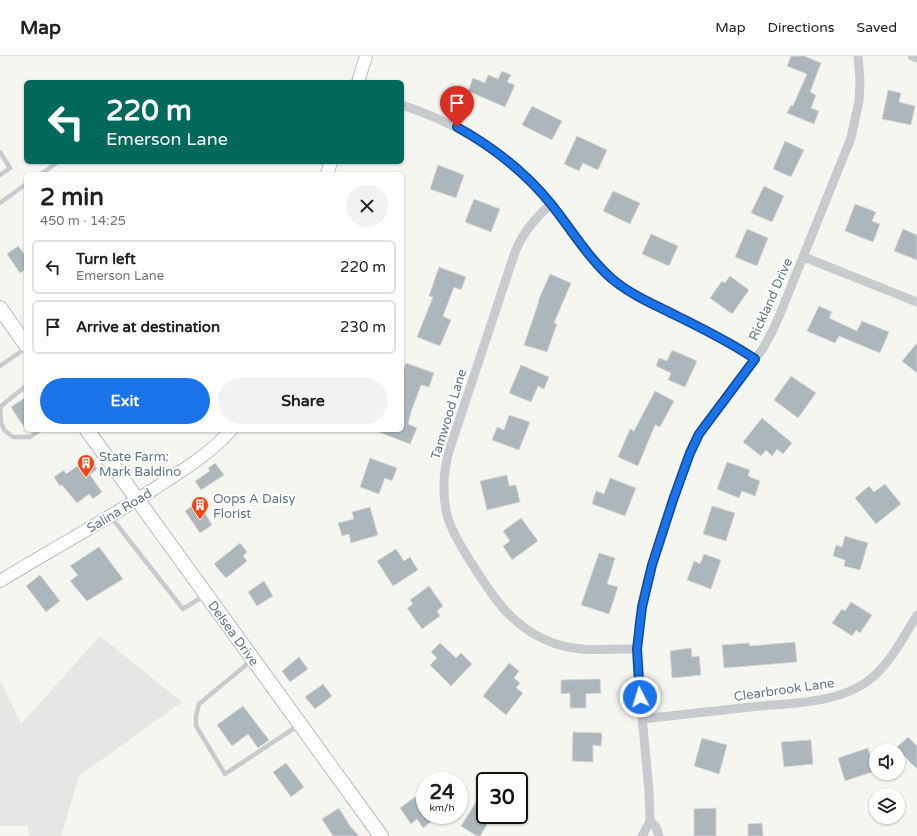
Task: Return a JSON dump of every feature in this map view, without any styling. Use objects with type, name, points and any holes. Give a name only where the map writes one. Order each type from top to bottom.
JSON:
[{"type":"main road","points":[[0,308],[24,341]]},
{"type":"main road","name":"Delsea Drive","points":[[88,432],[381,836]]},
{"type":"street","points":[[359,80],[366,56]]},
{"type":"street","name":"Rickland Drive","points":[[642,836],[650,821],[649,791],[637,649],[640,614],[648,579],[690,453],[699,434],[766,343],[775,327],[804,257],[848,145],[855,123],[860,91],[858,56]]},
{"type":"street","points":[[912,56],[917,58]]},
{"type":"street","points":[[404,106],[448,123],[478,140],[520,171],[551,204],[593,259],[621,286],[647,301],[734,345],[755,359]]},
{"type":"street","name":"Tamwood Lane","points":[[551,204],[528,226],[513,256],[449,451],[444,481],[445,506],[450,523],[457,538],[487,588],[502,608],[524,628],[547,640],[575,649],[637,649]]},
{"type":"street","points":[[804,257],[917,302]]},
{"type":"street","name":"Salina Road","points":[[0,581],[137,500],[186,469],[208,452],[229,432]]},
{"type":"street","name":"Clearbrook Lane","points":[[642,719],[816,700],[845,693],[862,685],[877,673],[893,654],[917,615]]},
{"type":"street","name":"Rickland Drive","points":[[650,821],[656,827],[659,836]]},
{"type":"lane","points":[[0,152],[10,168],[0,175]]},
{"type":"lane","points":[[44,172],[55,164]]},
{"type":"lane","points":[[0,203],[24,185]]},
{"type":"lane","points":[[0,366],[24,349]]},
{"type":"lane","points":[[24,389],[0,407],[1,422],[4,430],[13,437],[30,437],[37,432]]},
{"type":"lane","points":[[110,516],[183,609],[206,594]]},
{"type":"lane","points":[[254,659],[199,704],[196,716],[196,726],[225,774],[300,724]]},
{"type":"shaded area","points":[[100,636],[182,702],[79,776],[61,836],[29,836],[28,826],[0,826],[0,680],[21,724]]},
{"type":"building","points":[[791,56],[804,56],[821,63],[810,92],[816,95],[811,108],[819,111],[814,124],[787,113],[791,105],[793,106],[807,74],[787,66]]},
{"type":"building","points":[[502,71],[511,75],[507,82],[515,85],[505,107],[468,91],[473,78],[485,83],[488,75],[498,79]]},
{"type":"building","points":[[888,90],[901,93],[899,102],[915,106],[911,125],[882,119]]},
{"type":"building","points":[[532,106],[562,121],[552,140],[522,125]]},
{"type":"building","points":[[577,136],[607,150],[598,170],[583,163],[579,171],[564,164]]},
{"type":"building","points":[[785,141],[804,150],[791,177],[773,169]]},
{"type":"building","points":[[438,165],[464,175],[456,198],[430,189]]},
{"type":"building","points":[[764,186],[784,196],[772,222],[751,213]]},
{"type":"building","points":[[613,191],[640,203],[630,224],[603,211]]},
{"type":"building","points":[[474,199],[500,209],[491,232],[465,222]]},
{"type":"building","points":[[855,204],[876,212],[872,221],[880,224],[873,242],[845,231]]},
{"type":"building","points":[[747,229],[768,238],[757,266],[735,257]]},
{"type":"building","points":[[903,229],[917,235],[917,260],[894,251]]},
{"type":"building","points":[[651,234],[678,246],[669,266],[642,254]]},
{"type":"building","points":[[18,246],[24,254],[24,270],[20,273],[7,254]]},
{"type":"building","points":[[439,267],[466,277],[461,290],[454,287],[443,316],[451,320],[440,346],[417,337],[433,297],[429,296]]},
{"type":"building","points":[[550,274],[571,283],[554,323],[557,324],[547,352],[524,345],[538,301]]},
{"type":"building","points":[[730,276],[749,290],[732,314],[710,298],[722,281],[725,283]]},
{"type":"building","points":[[819,306],[832,312],[829,318],[857,331],[862,321],[889,332],[880,353],[839,336],[835,343],[807,331]]},
{"type":"building","points":[[917,343],[917,373],[902,361]]},
{"type":"building","points":[[672,350],[697,361],[685,387],[668,380],[671,373],[656,366],[659,358],[667,361]]},
{"type":"building","points":[[406,363],[434,373],[429,387],[421,385],[411,412],[408,424],[417,428],[410,444],[379,432],[404,432],[404,368]]},
{"type":"building","points":[[521,365],[549,377],[544,389],[538,386],[531,402],[509,393]]},
{"type":"building","points":[[791,376],[816,393],[798,418],[774,400]]},
{"type":"building","points":[[655,391],[674,401],[660,427],[655,425],[638,466],[618,457],[630,429],[634,431]]},
{"type":"building","points":[[24,398],[24,427],[11,407]]},
{"type":"building","points":[[509,415],[530,422],[519,450],[492,440],[497,427],[504,430]]},
{"type":"building","points":[[762,418],[792,443],[783,454],[777,449],[772,456],[766,450],[761,456],[743,442]]},
{"type":"building","name":"State Farm: Mark Baldino","points":[[90,457],[97,469],[90,475],[102,492],[93,499],[89,494],[77,503],[62,485],[60,486],[54,477],[64,470],[66,474]]},
{"type":"building","points":[[370,458],[397,468],[392,481],[385,478],[379,494],[360,487]]},
{"type":"building","points":[[727,462],[750,470],[748,476],[760,481],[755,496],[742,491],[739,498],[717,489]]},
{"type":"building","points":[[215,463],[224,475],[201,490],[195,481],[210,471],[208,468]]},
{"type":"building","points":[[507,475],[509,486],[516,485],[520,502],[487,510],[480,481]]},
{"type":"building","points":[[610,478],[636,488],[625,516],[592,504],[596,491],[604,494]]},
{"type":"building","points":[[885,484],[901,504],[876,524],[855,498],[869,486],[874,492]]},
{"type":"building","name":"Oops A Daisy Florist","points":[[193,505],[201,516],[205,513],[212,525],[200,533],[185,511]]},
{"type":"building","points":[[712,506],[735,513],[726,541],[703,534]]},
{"type":"building","points":[[370,507],[378,535],[351,543],[349,534],[342,536],[338,523],[354,519],[352,512]]},
{"type":"building","points":[[521,518],[538,541],[512,560],[503,546],[510,541],[503,531]]},
{"type":"building","points":[[845,536],[868,543],[860,570],[844,566],[845,560],[833,556],[836,545],[842,547]]},
{"type":"building","points":[[240,543],[247,552],[243,556],[247,561],[226,578],[214,564]]},
{"type":"building","points":[[99,547],[123,579],[87,601],[70,581],[78,575],[70,566]]},
{"type":"building","points":[[396,549],[404,561],[410,557],[418,570],[393,586],[377,561]]},
{"type":"building","points":[[599,553],[615,558],[607,584],[618,587],[609,614],[581,605]]},
{"type":"building","points":[[704,554],[721,560],[711,589],[687,580],[694,561],[700,564]]},
{"type":"building","points":[[40,575],[60,601],[46,612],[26,586]]},
{"type":"building","points":[[264,581],[273,596],[257,606],[248,592]]},
{"type":"building","points":[[429,586],[443,606],[437,611],[440,616],[422,629],[407,608],[413,604],[410,600]]},
{"type":"building","points":[[851,602],[872,615],[860,633],[856,630],[852,636],[832,623],[842,609],[845,611]]},
{"type":"building","points":[[795,642],[797,662],[724,668],[722,645],[749,643],[750,646]]},
{"type":"building","points":[[440,643],[456,658],[461,653],[472,664],[451,686],[430,665],[437,658],[431,652]]},
{"type":"building","points":[[691,648],[692,657],[699,656],[701,675],[672,678],[670,651]]},
{"type":"building","points":[[299,657],[308,669],[290,682],[282,671]]},
{"type":"building","points":[[509,663],[519,671],[514,678],[520,683],[516,688],[523,693],[506,715],[483,696]]},
{"type":"building","points":[[600,679],[601,693],[586,694],[586,708],[570,708],[570,693],[561,694],[561,680]]},
{"type":"building","points":[[323,684],[332,696],[315,709],[305,697]]},
{"type":"building","points":[[243,706],[269,740],[258,748],[248,734],[232,746],[217,725]]},
{"type":"building","points":[[573,732],[602,733],[601,746],[593,745],[593,762],[572,761]]},
{"type":"building","points":[[908,737],[917,746],[917,769],[905,757],[905,744],[900,744]]},
{"type":"building","points":[[702,738],[727,745],[719,774],[694,766]]},
{"type":"building","points":[[811,740],[813,764],[784,767],[781,742]]},
{"type":"building","points":[[868,748],[869,773],[845,781],[838,758]]},
{"type":"building","points":[[286,763],[304,787],[291,797],[273,772]]},
{"type":"building","points":[[415,797],[416,820],[411,824],[400,808]]},
{"type":"building","points":[[476,802],[476,824],[487,824],[480,836],[477,836],[461,826],[462,824],[468,824],[468,815]]},
{"type":"building","points":[[339,808],[350,826],[359,836],[333,836],[322,819]]},
{"type":"building","points":[[716,808],[716,836],[694,836],[694,809]]},
{"type":"building","points":[[762,823],[763,836],[748,836],[748,824]]},
{"type":"building","points":[[420,824],[428,824],[423,828]]},
{"type":"place","name":"State Farm: Mark Baldino","points":[[86,478]]},
{"type":"place","name":"Oops A Daisy Florist","points":[[200,520]]},
{"type":"route","points":[[457,127],[500,155],[520,171],[551,204],[593,259],[606,273],[628,291],[734,345],[755,359],[699,434],[690,453],[673,500],[652,565],[642,607],[637,649],[640,697]]}]
